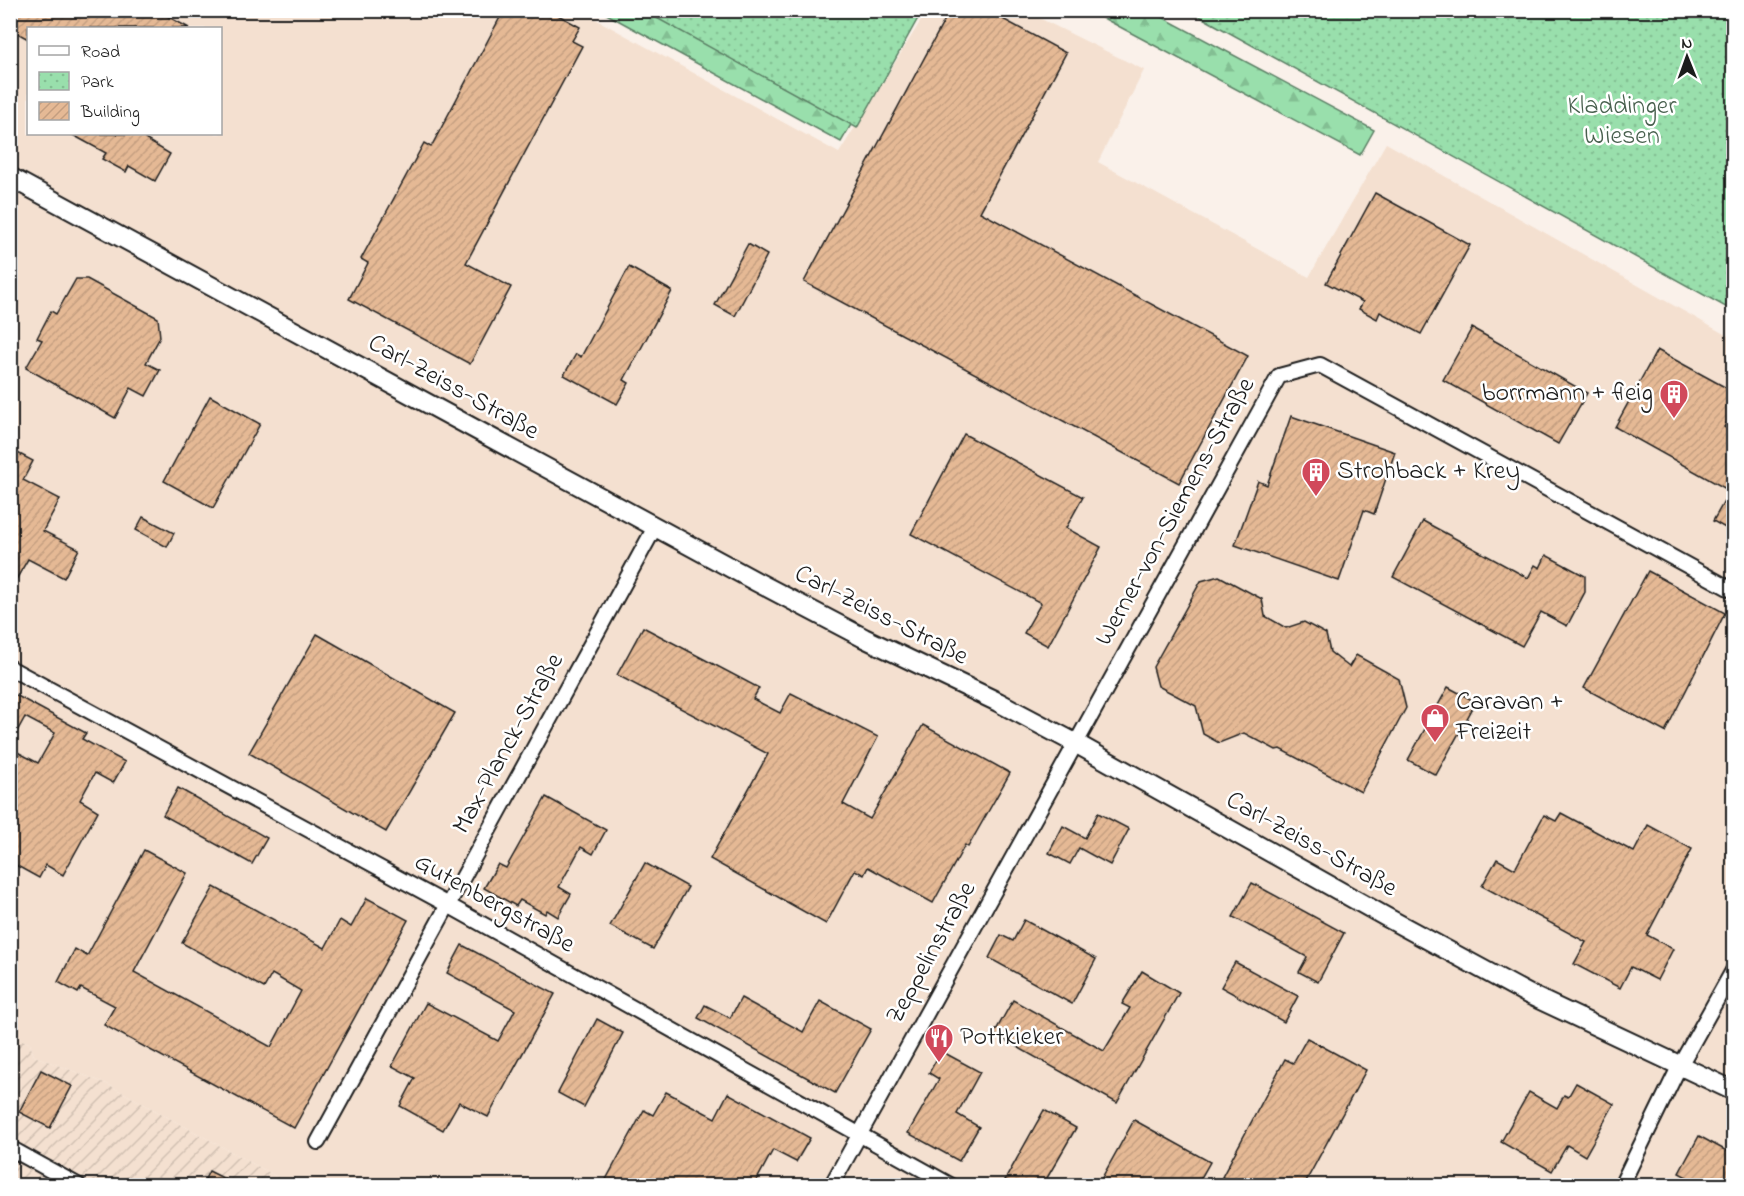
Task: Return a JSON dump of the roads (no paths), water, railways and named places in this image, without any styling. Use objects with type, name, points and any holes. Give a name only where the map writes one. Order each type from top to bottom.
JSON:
[{"type":"main road","name":"Carl-Zeiss-Straße","points":[[10,177],[864,638],[999,702],[1497,977],[1679,1067],[1734,1091]]},
{"type":"street","name":"Werner-von-Siemens-Straße","points":[[1077,744],[1279,376],[1320,365],[1734,591]]},
{"type":"street","name":"Max-Planck-Straße","points":[[318,1142],[655,527]]},
{"type":"street","name":"Gutenbergstraße","points":[[10,668],[448,905],[952,1185]]},
{"type":"street","name":"Zeppelinstraße","points":[[831,1185],[1077,744]]},
{"type":"street","points":[[1621,1185],[1679,1067],[1734,969]]},
{"type":"street","points":[[10,1148],[79,1185]]},
{"type":"place","name":"borrmann + fleig","points":[[1674,420]]},
{"type":"place","name":"Strohback + Krey","points":[[1316,498]]},
{"type":"place","name":"Caravan + Freizeit","points":[[1435,744]]},
{"type":"place","name":"Pottkieker","points":[[939,1064]]},
{"type":"park label","name":"Kladdinger Wiesen","points":[[1622,122]]}]
